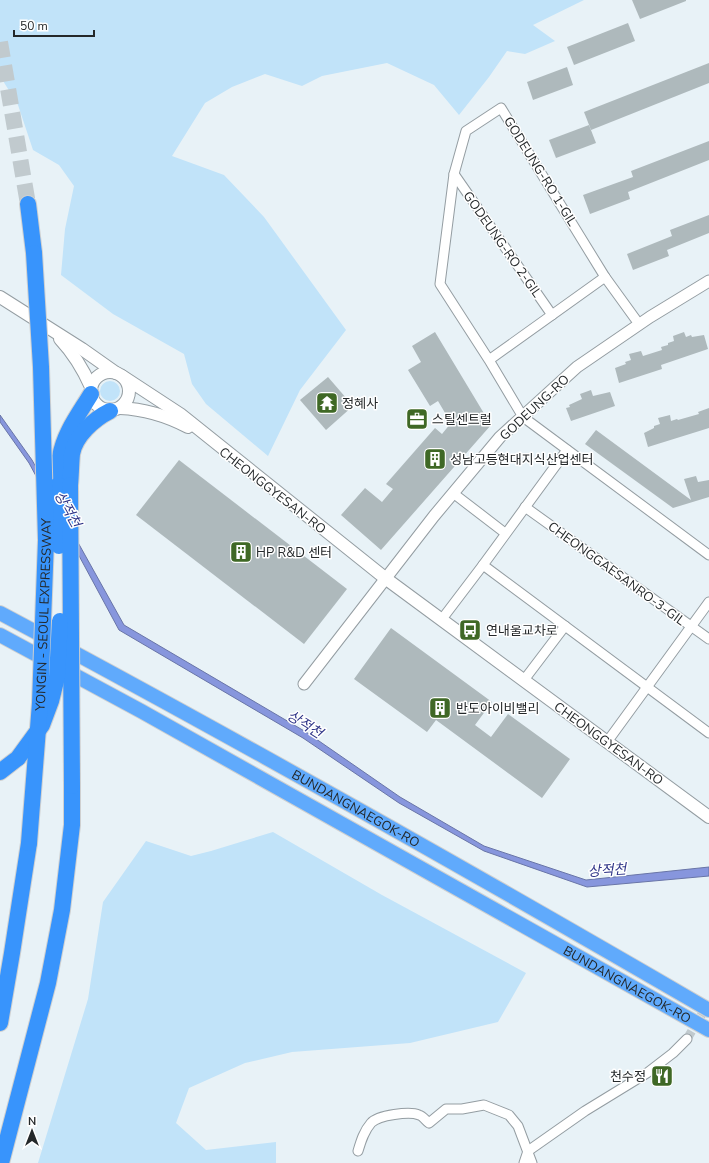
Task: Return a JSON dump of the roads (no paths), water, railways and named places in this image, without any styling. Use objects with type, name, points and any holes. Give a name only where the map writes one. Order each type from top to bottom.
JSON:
[{"type":"highway","name":"YONGIN - SEOUL EXPRESSWAY","points":[[0,1023],[29,843],[40,695],[46,540],[40,367],[34,253],[28,204]]},
{"type":"highway","points":[[1,1163],[48,982],[62,910],[72,825],[64,485],[60,457],[69,430],[91,391]]},
{"type":"highway","points":[[0,772],[18,758],[42,725],[57,677],[60,630],[64,485],[72,453],[78,440],[95,421],[115,409]]},
{"type":"highway","name":"BUNDANGNAEGOK-RO","points":[[0,613],[101,666],[340,798],[709,1010]]},
{"type":"highway","name":"BUNDANGNAEGOK-RO","points":[[0,635],[141,711],[709,1030]]},
{"type":"main road","name":"CHEONGGYESAN-RO","points":[[0,297],[180,414],[204,435],[385,578],[709,817]]},
{"type":"main road","name":"CHEONGGYESAN-RO","points":[[46,326],[58,337],[82,368],[91,391]]},
{"type":"main road","points":[[110,372],[119,374],[129,386],[130,392],[125,404],[115,409],[101,408],[97,406],[92,398],[91,391],[93,381],[103,373],[110,372]]},
{"type":"main road","name":"CHEONGGYESAN-RO","points":[[115,409],[133,408],[152,412],[204,435]]},
{"type":"street","name":"GODEUNG-RO 1-GIL","points":[[523,417],[489,360],[440,284],[454,174],[466,131],[501,108],[605,277],[639,324]]},
{"type":"street","name":"GODEUNG-RO 2-GIL","points":[[454,174],[552,315]]},
{"type":"street","points":[[489,360],[605,277]]},
{"type":"street","name":"GODEUNG-RO","points":[[304,684],[385,578],[500,437],[577,367],[639,324],[709,281]]},
{"type":"street","points":[[523,417],[709,555]]},
{"type":"street","points":[[442,620],[567,450]]},
{"type":"street","points":[[453,493],[505,534]]},
{"type":"street","name":"CHEONGGAESANRO-3-GIL","points":[[525,507],[709,639]]},
{"type":"street","points":[[483,565],[709,733]]},
{"type":"street","points":[[607,742],[709,602]]},
{"type":"street","points":[[524,680],[565,626]]},
{"type":"street","points":[[524,1163],[528,1151],[585,1111],[647,1073],[673,1053],[687,1039]]},
{"type":"street","points":[[358,1151],[364,1133],[372,1121],[382,1117],[396,1113],[419,1115],[429,1123],[446,1109],[462,1109],[484,1105],[509,1115],[518,1126],[532,1163]]},
{"type":"water","points":[[0,415],[32,460],[124,625],[306,732],[400,797],[484,846],[586,880],[709,867],[709,876],[587,887],[484,851],[399,803],[303,738],[119,630],[29,463],[0,422]]},
{"type":"tunnel","points":[[0,42],[28,204]]},
{"type":"tunnel","points":[[687,1039],[708,1004]]},
{"type":"place","name":"정혜사","points":[[327,403]]},
{"type":"place","name":"스틸센트럴","points":[[417,419]]},
{"type":"place","name":"성남고등현대지식산업센터","points":[[435,459]]},
{"type":"place","name":"HP R&D 센터","points":[[241,552]]},
{"type":"place","name":"연내울교차로","points":[[470,630]]},
{"type":"place","name":"반도아이비밸리","points":[[440,708]]},
{"type":"place","name":"천수정","points":[[662,1076]]},
{"type":"water label","name":"상적천","points":[[68,509]]},
{"type":"water label","name":"상적천","points":[[305,724]]},
{"type":"water label","name":"상적천","points":[[607,870]]}]
